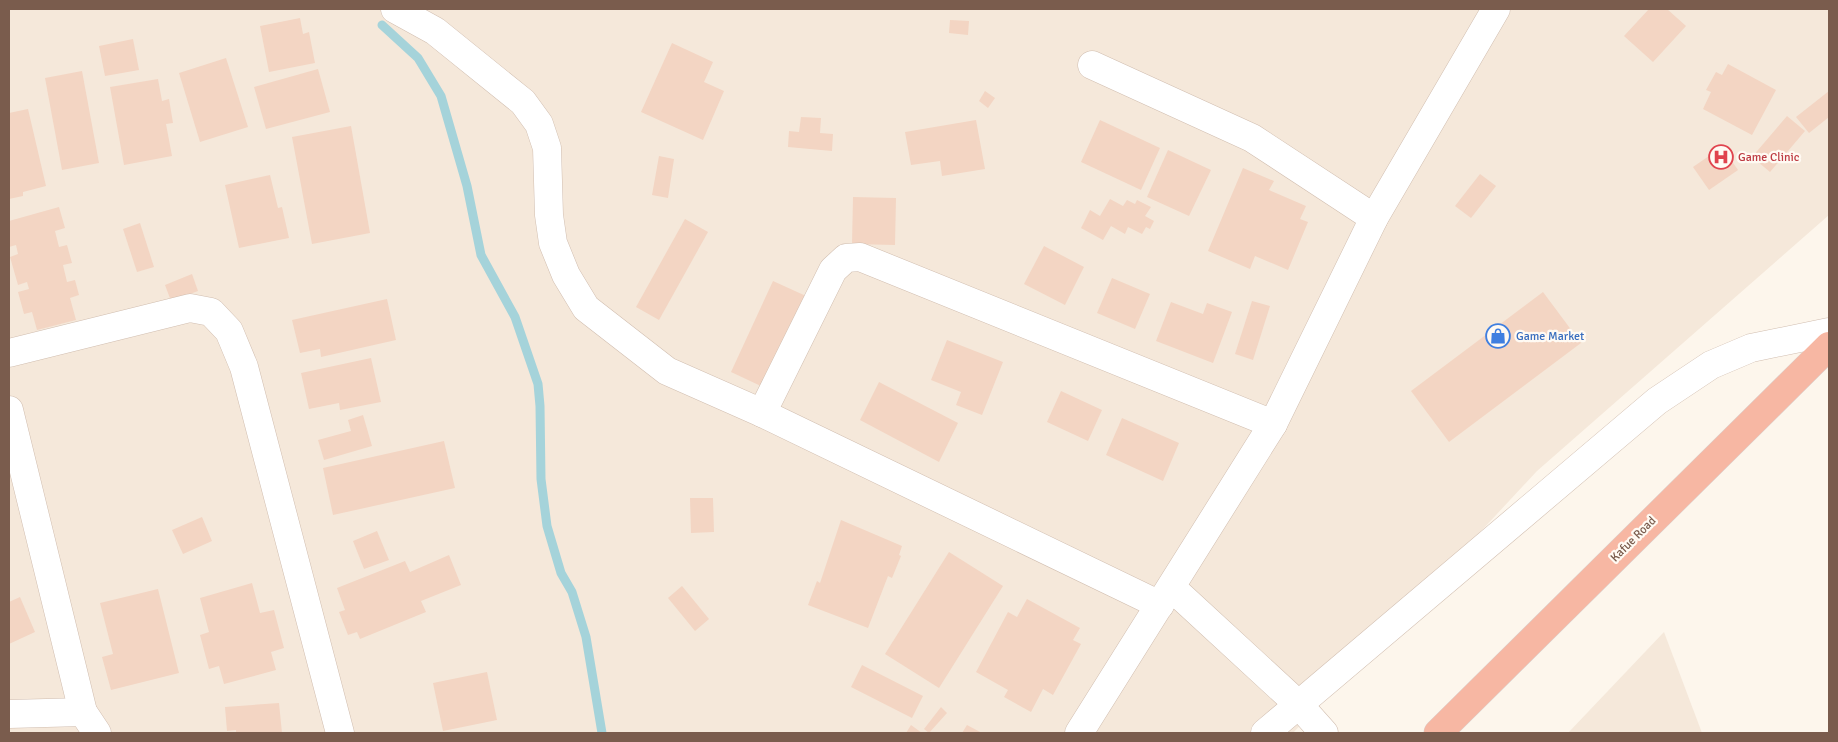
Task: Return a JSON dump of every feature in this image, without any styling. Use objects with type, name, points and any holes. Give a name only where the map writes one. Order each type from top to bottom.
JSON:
[{"type":"highway","name":"Kafue Road","points":[[1438,733],[1829,346]]},
{"type":"street","points":[[394,9],[435,31],[523,102],[539,124],[547,148],[549,215],[553,243],[566,275],[586,308],[667,371],[1166,596],[1299,705],[1324,733]]},
{"type":"street","points":[[1078,733],[1273,424],[1374,218],[1496,9]]},
{"type":"street","points":[[1092,64],[1252,138],[1374,218]]},
{"type":"street","points":[[762,413],[833,270],[846,258],[860,257],[1273,424]]},
{"type":"street","points":[[9,353],[190,308],[212,312],[229,331],[244,367],[340,733]]},
{"type":"street","points":[[1265,733],[1657,401],[1711,365],[1751,348],[1829,332]]},
{"type":"street","points":[[9,410],[90,723],[9,714]]},
{"type":"shaded area","points":[[9,9],[1829,9],[1829,215],[1537,471],[1293,733],[9,733]]},
{"type":"shaded area","points":[[1664,632],[1702,733],[1568,733]]},
{"type":"building","points":[[1649,9],[1667,9],[1686,26],[1653,62],[1624,36]]},
{"type":"building","points":[[300,18],[303,34],[309,32],[315,63],[269,72],[260,26]]},
{"type":"building","points":[[950,20],[969,21],[968,35],[949,33]]},
{"type":"building","points":[[133,39],[139,70],[105,76],[99,46]]},
{"type":"building","points":[[672,43],[713,62],[704,82],[724,91],[703,140],[641,112]]},
{"type":"building","points":[[226,58],[248,127],[200,142],[179,73]]},
{"type":"building","points":[[1728,64],[1776,90],[1752,135],[1703,109],[1711,92],[1706,90],[1716,72],[1722,75]]},
{"type":"building","points":[[318,69],[330,112],[266,129],[254,87]]},
{"type":"building","points":[[82,71],[99,163],[62,170],[45,78]]},
{"type":"building","points":[[158,79],[162,101],[169,99],[173,123],[166,124],[172,156],[124,165],[110,87]]},
{"type":"building","points":[[985,91],[995,98],[988,108],[979,101]]},
{"type":"building","points":[[1829,91],[1829,117],[1809,133],[1796,117]]},
{"type":"building","points":[[28,109],[46,186],[23,192],[23,196],[9,199],[9,113]]},
{"type":"building","points":[[1787,116],[1805,131],[1770,172],[1752,157]]},
{"type":"building","points":[[801,117],[821,118],[820,133],[833,134],[832,151],[788,147],[789,131],[799,132]]},
{"type":"building","points":[[976,120],[985,169],[942,176],[940,161],[911,165],[905,132]]},
{"type":"building","points":[[1100,120],[1160,148],[1141,190],[1081,162]]},
{"type":"building","points":[[351,126],[370,233],[312,244],[292,137]]},
{"type":"building","points":[[1722,147],[1738,170],[1709,190],[1693,167]]},
{"type":"building","points":[[1168,150],[1211,170],[1189,216],[1147,197]]},
{"type":"building","points":[[659,156],[674,159],[668,198],[652,195]]},
{"type":"building","points":[[1243,168],[1274,181],[1269,190],[1306,206],[1300,219],[1308,222],[1288,270],[1255,256],[1250,269],[1208,251]]},
{"type":"building","points":[[1480,174],[1496,186],[1471,218],[1455,206]]},
{"type":"building","points":[[270,175],[278,208],[282,207],[289,238],[239,248],[225,185]]},
{"type":"building","points":[[853,197],[896,198],[895,245],[852,244]]},
{"type":"building","points":[[1110,199],[1123,206],[1127,200],[1135,204],[1137,200],[1151,207],[1145,216],[1154,221],[1150,229],[1146,227],[1142,234],[1128,227],[1125,234],[1111,226],[1103,240],[1081,228],[1090,210],[1100,216]]},
{"type":"building","points":[[59,207],[65,228],[55,231],[59,247],[67,245],[72,263],[63,265],[67,282],[75,280],[79,295],[70,298],[76,320],[37,330],[32,312],[24,314],[18,292],[29,289],[27,282],[18,285],[10,257],[18,254],[16,245],[9,247],[9,221]]},
{"type":"building","points":[[685,219],[708,232],[659,320],[636,307]]},
{"type":"building","points":[[140,223],[154,267],[137,272],[123,229]]},
{"type":"building","points":[[1044,246],[1084,267],[1065,305],[1024,284]]},
{"type":"building","points":[[192,274],[198,291],[171,301],[165,285]]},
{"type":"building","points":[[1112,278],[1150,294],[1135,329],[1097,313]]},
{"type":"building","points":[[773,281],[806,296],[763,387],[731,372]]},
{"type":"building","points":[[1543,292],[1581,343],[1449,442],[1411,391]]},
{"type":"building","points":[[387,299],[396,340],[321,357],[320,349],[300,353],[292,320]]},
{"type":"building","points":[[1252,301],[1270,306],[1253,360],[1235,354]]},
{"type":"building","points":[[1171,302],[1203,314],[1207,303],[1232,312],[1213,363],[1156,341]]},
{"type":"building","points":[[947,340],[1003,362],[982,415],[956,405],[961,392],[931,380]]},
{"type":"building","points":[[371,358],[381,402],[340,410],[339,403],[309,409],[301,373]]},
{"type":"building","points":[[879,382],[958,423],[939,462],[860,420]]},
{"type":"building","points":[[1061,391],[1102,410],[1088,441],[1047,422]]},
{"type":"building","points":[[363,415],[372,446],[324,460],[318,440],[351,431],[348,420]]},
{"type":"building","points":[[1122,418],[1179,443],[1163,481],[1106,455]]},
{"type":"building","points":[[444,441],[455,488],[333,515],[323,468]]},
{"type":"building","points":[[690,498],[713,498],[714,532],[691,533]]},
{"type":"building","points":[[202,517],[212,541],[183,554],[172,530]]},
{"type":"building","points":[[841,520],[902,546],[899,555],[901,556],[892,578],[888,576],[868,628],[808,605],[817,581],[820,583]]},
{"type":"building","points":[[377,531],[389,560],[364,569],[353,541]]},
{"type":"building","points":[[949,552],[1003,586],[939,688],[885,654]]},
{"type":"building","points":[[449,555],[461,585],[421,601],[426,612],[360,639],[357,632],[348,635],[339,612],[345,610],[337,588],[405,561],[410,572]]},
{"type":"building","points":[[252,583],[260,613],[274,610],[284,648],[271,652],[276,670],[224,684],[219,666],[209,669],[200,635],[209,632],[200,598]]},
{"type":"building","points":[[682,586],[709,619],[695,631],[668,598]]},
{"type":"building","points":[[158,589],[179,673],[111,690],[102,657],[113,654],[100,603]]},
{"type":"building","points":[[20,597],[35,632],[9,644],[9,602]]},
{"type":"building","points":[[1027,599],[1080,628],[1073,640],[1081,644],[1053,695],[1043,689],[1031,712],[1004,697],[1008,690],[976,672],[1008,612],[1017,617]]},
{"type":"building","points":[[862,665],[923,696],[912,718],[851,687]]},
{"type":"building","points":[[487,672],[497,720],[443,731],[433,683]]},
{"type":"building","points":[[279,703],[282,733],[236,733],[236,730],[227,731],[225,707]]},
{"type":"building","points":[[941,707],[947,713],[929,733],[924,729]]},
{"type":"building","points":[[911,725],[922,733],[906,733]]},
{"type":"building","points":[[967,725],[982,733],[962,733]]},
{"type":"waterway","points":[[382,25],[418,58],[441,96],[467,186],[481,255],[515,317],[538,384],[541,479],[547,526],[561,573],[572,592],[586,637],[602,733]]},
{"type":"place","name":"Game Clinic","points":[[1721,157]]},
{"type":"place","name":"Game Market","points":[[1498,336]]}]
